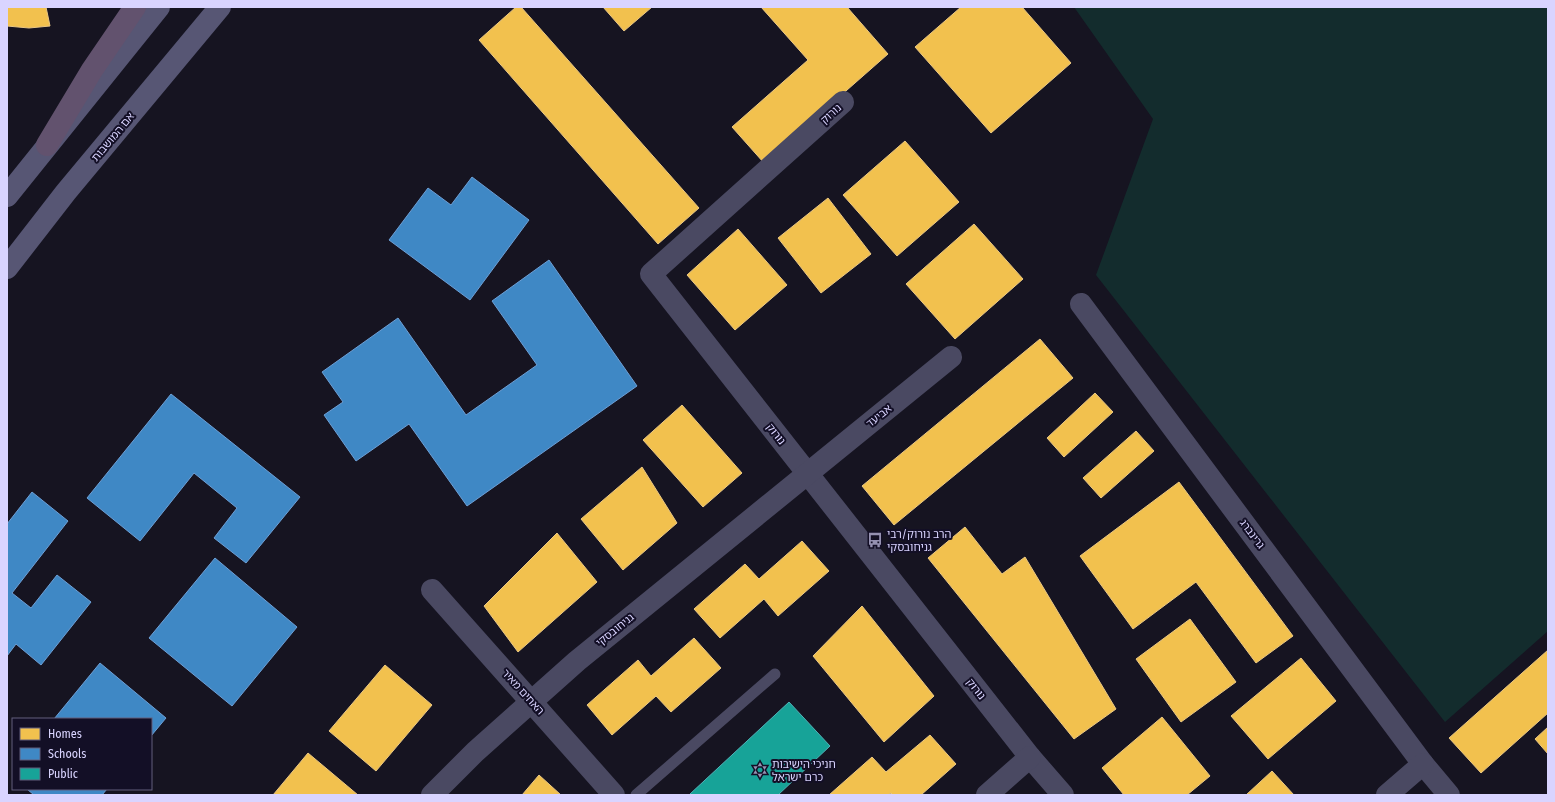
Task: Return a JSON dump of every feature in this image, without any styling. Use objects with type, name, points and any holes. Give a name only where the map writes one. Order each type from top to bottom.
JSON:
[{"type":"highway","points":[[47,145],[92,70],[135,7]]},
{"type":"main road","points":[[7,196],[159,7]]},
{"type":"main road","name":"אם המושבות","points":[[7,268],[66,192],[220,7]]},
{"type":"main road","points":[[190,44],[235,7]]},
{"type":"street","name":"נורוק","points":[[844,102],[651,274],[1030,757],[1063,795]]},
{"type":"street","name":"גרינברג","points":[[1081,304],[1423,764],[1449,795]]},
{"type":"street","name":"אביעד","points":[[808,474],[951,356]]},
{"type":"street","name":"גניחובסקי","points":[[432,795],[475,752],[577,661],[808,474]]},
{"type":"street","name":"האחים מאיר","points":[[432,590],[614,795]]},
{"type":"street","points":[[987,795],[1030,757]]},
{"type":"street","points":[[1387,795],[1423,764]]},
{"type":"lane","points":[[636,795],[775,674]]},
{"type":"green space","points":[[1074,7],[1548,7],[1548,631],[1445,722],[1096,275],[1153,119]]},
{"type":"building: Homes","points":[[7,7],[46,7],[50,26],[29,28],[7,26]]},
{"type":"building: Homes","points":[[516,7],[521,7],[699,208],[658,244],[479,40]]},
{"type":"building: Homes","points":[[603,7],[652,7],[624,31]]},
{"type":"building: Homes","points":[[761,7],[847,7],[888,54],[764,163],[732,127],[808,60]]},
{"type":"building: Homes","points":[[961,7],[1022,7],[1071,63],[991,133],[915,47]]},
{"type":"building: Homes","points":[[905,141],[959,202],[897,256],[843,195]]},
{"type":"building: Homes","points":[[828,198],[871,254],[821,293],[778,238]]},
{"type":"building: Homes","points":[[974,224],[1023,279],[955,339],[906,284]]},
{"type":"building: Homes","points":[[738,229],[787,285],[735,330],[687,275]]},
{"type":"building: Homes","points":[[1040,339],[1073,378],[894,525],[862,486]]},
{"type":"building: Homes","points":[[1095,393],[1113,412],[1064,457],[1047,438]]},
{"type":"building: Homes","points":[[682,405],[742,473],[703,507],[643,440]]},
{"type":"building: Homes","points":[[1136,431],[1154,451],[1101,498],[1083,478]]},
{"type":"building: Homes","points":[[642,467],[677,523],[623,570],[581,519]]},
{"type":"building: Homes","points":[[1179,482],[1293,636],[1256,663],[1196,582],[1133,629],[1080,556]]},
{"type":"building: Homes","points":[[965,527],[1002,574],[1025,557],[1116,709],[1074,739],[928,558]]},
{"type":"building: Homes","points":[[557,533],[597,582],[518,652],[484,606]]},
{"type":"building: Homes","points":[[802,541],[829,571],[778,616],[764,599],[720,638],[694,609],[745,564],[759,579]]},
{"type":"building: Homes","points":[[862,606],[934,696],[884,742],[813,656]]},
{"type":"building: Homes","points":[[1190,619],[1236,682],[1181,722],[1136,659]]},
{"type":"building: Homes","points":[[694,638],[721,668],[671,712],[656,696],[612,735],[587,705],[638,660],[651,676]]},
{"type":"building: Homes","points":[[1548,650],[1548,713],[1481,773],[1449,738]]},
{"type":"building: Homes","points":[[1301,658],[1336,701],[1268,759],[1231,716]]},
{"type":"building: Homes","points":[[385,665],[432,705],[376,771],[329,731]]},
{"type":"building: Homes","points":[[1162,717],[1210,776],[1187,795],[1124,795],[1102,768]]},
{"type":"building: Homes","points":[[1548,727],[1548,754],[1535,739]]},
{"type":"building: Homes","points":[[930,735],[956,764],[921,795],[893,795],[891,793],[888,795],[829,795],[872,757],[886,772]]},
{"type":"building: Homes","points":[[308,753],[358,795],[273,795]]},
{"type":"building: Homes","points":[[1272,771],[1294,795],[1246,795]]},
{"type":"building: Homes","points":[[539,775],[561,795],[522,795]]},
{"type":"building: Schools","points":[[472,177],[529,220],[470,300],[389,240],[428,188],[451,205]]},
{"type":"building: Schools","points":[[549,260],[637,386],[467,506],[409,424],[356,461],[324,415],[343,402],[322,372],[398,318],[466,415],[537,365],[492,301]]},
{"type":"building: Schools","points":[[171,394],[300,497],[246,563],[214,538],[237,508],[194,473],[140,541],[87,498]]},
{"type":"building: Schools","points":[[32,492],[68,521],[12,593],[31,608],[57,575],[91,602],[41,665],[16,644],[7,656],[7,524]]},
{"type":"building: Schools","points":[[215,558],[297,627],[232,706],[149,638]]},
{"type":"building: Schools","points":[[100,663],[166,718],[152,735],[152,718],[55,718]]},
{"type":"building: Schools","points":[[28,790],[106,790],[102,795],[34,795]]},
{"type":"building: Public","name":"חניכי הישיבות כרם ישראל","points":[[789,702],[830,746],[778,795],[690,794]]},
{"type":"place","name":"הרב נורוק/רבי גניחובסקי","points":[[875,540]]},
{"type":"place","name":"חניכי הישיבות כרם ישראל","points":[[760,770]]}]
